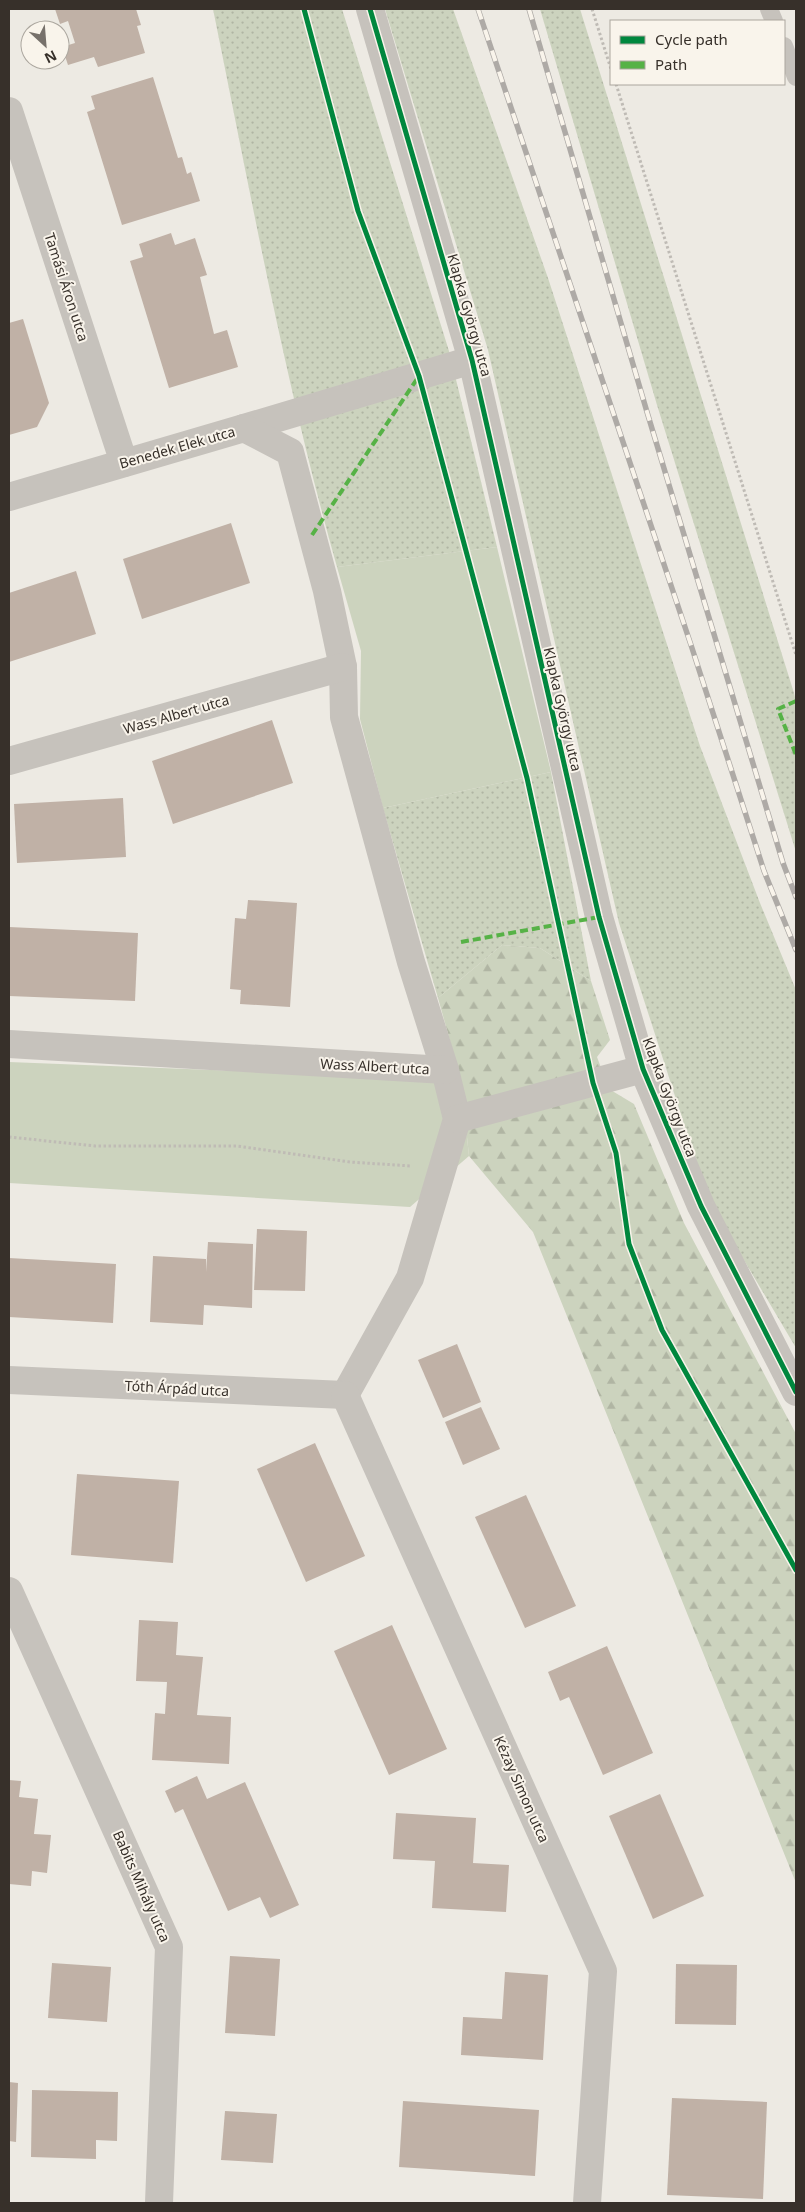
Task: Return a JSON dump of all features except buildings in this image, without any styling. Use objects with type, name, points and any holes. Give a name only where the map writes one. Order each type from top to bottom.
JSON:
[{"type":"street","name":"Klapka György utca","points":[[370,9],[472,360],[599,917],[644,1069],[701,1206],[796,1392]]},
{"type":"street","name":"Tamási Áron utca","points":[[9,110],[124,463]]},
{"type":"street","points":[[244,428],[472,360]]},
{"type":"street","name":"Benedek Elek utca","points":[[9,497],[244,428],[290,452],[327,591]]},
{"type":"street","name":"Wass Albert utca","points":[[9,1044],[445,1070],[411,962],[344,717],[343,667],[327,591]]},
{"type":"street","name":"Wass Albert utca","points":[[9,760],[343,667]]},
{"type":"street","points":[[457,1119],[644,1069]]},
{"type":"street","points":[[345,1395],[410,1278],[457,1119],[445,1070]]},
{"type":"street","name":"Tóth Árpád utca","points":[[9,1380],[345,1395]]},
{"type":"street","name":"Kézay Simon utca","points":[[345,1395],[603,1971],[587,2203]]},
{"type":"street","name":"Babits Mihály utca","points":[[9,1591],[169,1947],[159,2203]]},
{"type":"lane","points":[[785,49],[796,77]]},
{"type":"path","points":[[592,9],[610,66]]},
{"type":"path","points":[[616,85],[796,655]]},
{"type":"path","points":[[9,1137],[95,1146],[237,1146],[350,1162],[443,1168]]},
{"type":"green space","points":[[213,9],[342,9],[449,351],[497,547],[337,567],[318,498],[285,359]]},
{"type":"green space","points":[[385,9],[453,9],[548,278],[700,746],[760,903],[796,990],[796,1348],[709,1201],[619,923],[488,350]]},
{"type":"green space","points":[[540,9],[580,9],[794,693],[796,702],[796,852],[657,405]]},
{"type":"green space","points":[[497,547],[551,772],[383,808],[360,719],[361,651],[337,567]]},
{"type":"green space","points":[[551,772],[591,981],[540,948],[502,945],[438,998],[383,808]]},
{"type":"green space","points":[[502,945],[540,948],[591,981],[610,1040],[597,1057],[609,1089],[634,1104],[684,1223],[796,1434],[796,1883],[533,1232],[469,1156],[461,1080],[438,998]]},
{"type":"green space","points":[[9,1062],[461,1080],[469,1156],[410,1207],[9,1183]]},
{"type":"railway","points":[[478,9],[691,645],[764,871],[796,950]]},
{"type":"railway","points":[[529,9],[647,412],[783,863],[796,897]]},
{"type":"marked path","points":[[312,535],[419,376]]},
{"type":"marked path","points":[[796,701],[778,709],[796,755]]},
{"type":"marked path","points":[[461,942],[599,917]]},
{"type":"cycle path","points":[[304,9],[358,211],[419,376],[527,778],[593,1083],[616,1153],[629,1244],[662,1330],[796,1570]]},
{"type":"cycle path","points":[[370,9],[472,360],[599,917],[643,1069],[701,1206],[796,1392]]}]
